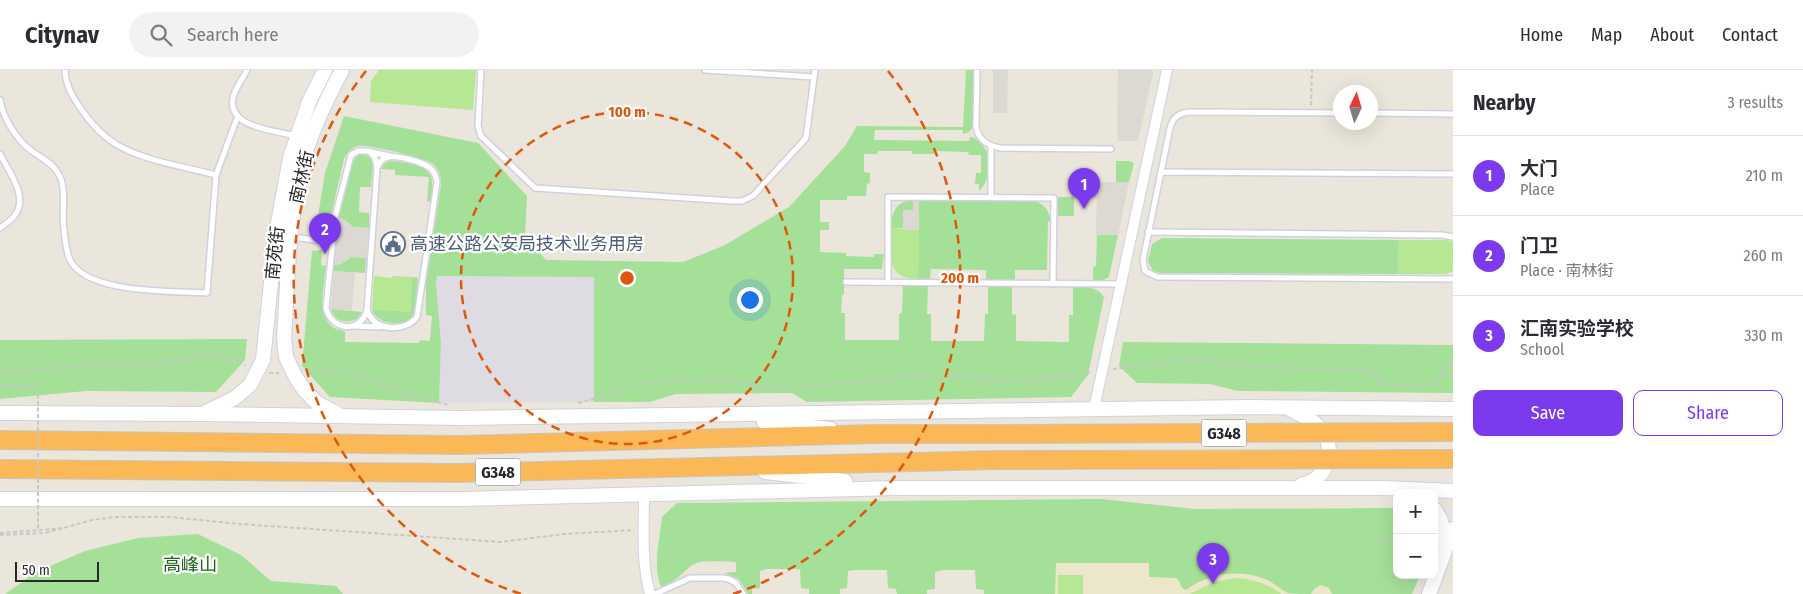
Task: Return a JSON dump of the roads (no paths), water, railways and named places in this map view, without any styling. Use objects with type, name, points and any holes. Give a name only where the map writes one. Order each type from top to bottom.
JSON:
[{"type":"highway","name":"G348","points":[[0,440],[460,444],[875,434],[1453,432]]},
{"type":"highway","name":"G348","points":[[0,470],[458,473],[996,460],[1453,459]]},
{"type":"street","name":"南苑街","points":[[202,414],[235,398],[250,385],[263,360],[276,234],[282,198],[296,136],[309,102],[325,70]]},
{"type":"street","name":"南林街","points":[[341,416],[317,403],[305,391],[286,357],[284,338],[295,200],[304,159],[322,107],[342,70]]},
{"type":"street","points":[[1094,409],[1167,70]]},
{"type":"street","points":[[0,413],[565,418],[1286,407],[1452,409]]},
{"type":"street","points":[[1286,407],[1314,422],[1324,432],[1328,445],[1328,461],[1323,472],[1316,479],[1305,484],[1286,488]]},
{"type":"street","points":[[706,415],[875,434]]},
{"type":"street","points":[[714,466],[896,488]]},
{"type":"street","points":[[0,499],[462,499],[896,488],[1384,488],[1453,491]]},
{"type":"street","points":[[1384,488],[1393,490]]},
{"type":"street","points":[[644,493],[646,582],[650,594]]},
{"type":"street","points":[[1438,513],[1442,518],[1445,553]]},
{"type":"street","points":[[1429,594],[1453,529]]},
{"type":"lane","points":[[65,70],[72,95],[91,124],[119,146],[146,157],[216,175]]},
{"type":"lane","points":[[247,70],[234,95],[233,107],[237,118],[246,124],[296,136]]},
{"type":"lane","points":[[481,70],[478,126],[481,136],[535,188],[732,201],[742,201],[753,196],[806,138],[815,70]]},
{"type":"lane","points":[[705,70],[814,77]]},
{"type":"lane","points":[[977,70],[976,128],[981,139],[991,146],[1001,148],[1111,149]]},
{"type":"lane","points":[[0,100],[15,134],[29,149],[49,162],[58,173],[62,183],[63,225],[66,246],[71,261],[82,272],[100,282],[120,287],[207,293],[216,175],[237,118]]},
{"type":"lane","points":[[1333,112],[1190,112],[1179,114],[1172,122],[1170,128],[1143,260],[1145,271],[1157,277],[1453,279]]},
{"type":"lane","points":[[1378,113],[1453,114]]},
{"type":"lane","points":[[991,146],[991,198]]},
{"type":"lane","points":[[346,326],[353,326],[360,322],[366,314],[367,306],[377,168],[375,158],[366,150]]},
{"type":"lane","points":[[366,150],[423,163],[436,176],[418,313],[414,321],[408,325],[385,327],[339,325],[333,322],[327,311],[335,217],[350,157],[358,151],[366,150]]},
{"type":"lane","points":[[0,154],[17,183],[19,204],[16,215],[0,228]]},
{"type":"lane","points":[[377,168],[384,158],[393,157]]},
{"type":"lane","points":[[1154,204],[1161,172],[1453,174]]},
{"type":"lane","points":[[888,282],[888,197],[1054,198],[1053,284]]},
{"type":"lane","points":[[1148,232],[1453,236]]},
{"type":"lane","points":[[292,237],[333,242]]},
{"type":"lane","points":[[846,282],[1121,284]]},
{"type":"lane","points":[[367,306],[369,316],[379,325],[385,327]]},
{"type":"lane","points":[[655,594],[690,578],[726,578],[733,581],[743,594]]},
{"type":"place","name":"大门","points":[[1084,209]]},
{"type":"place","name":"高速公路公安局技术业务用房","points":[[393,244]]},
{"type":"place","name":"门卫","points":[[325,254]]},
{"type":"place","name":"汇南实验学校","points":[[1213,584]]},
{"type":"park label","name":"高峰山","points":[[190,565]]}]
